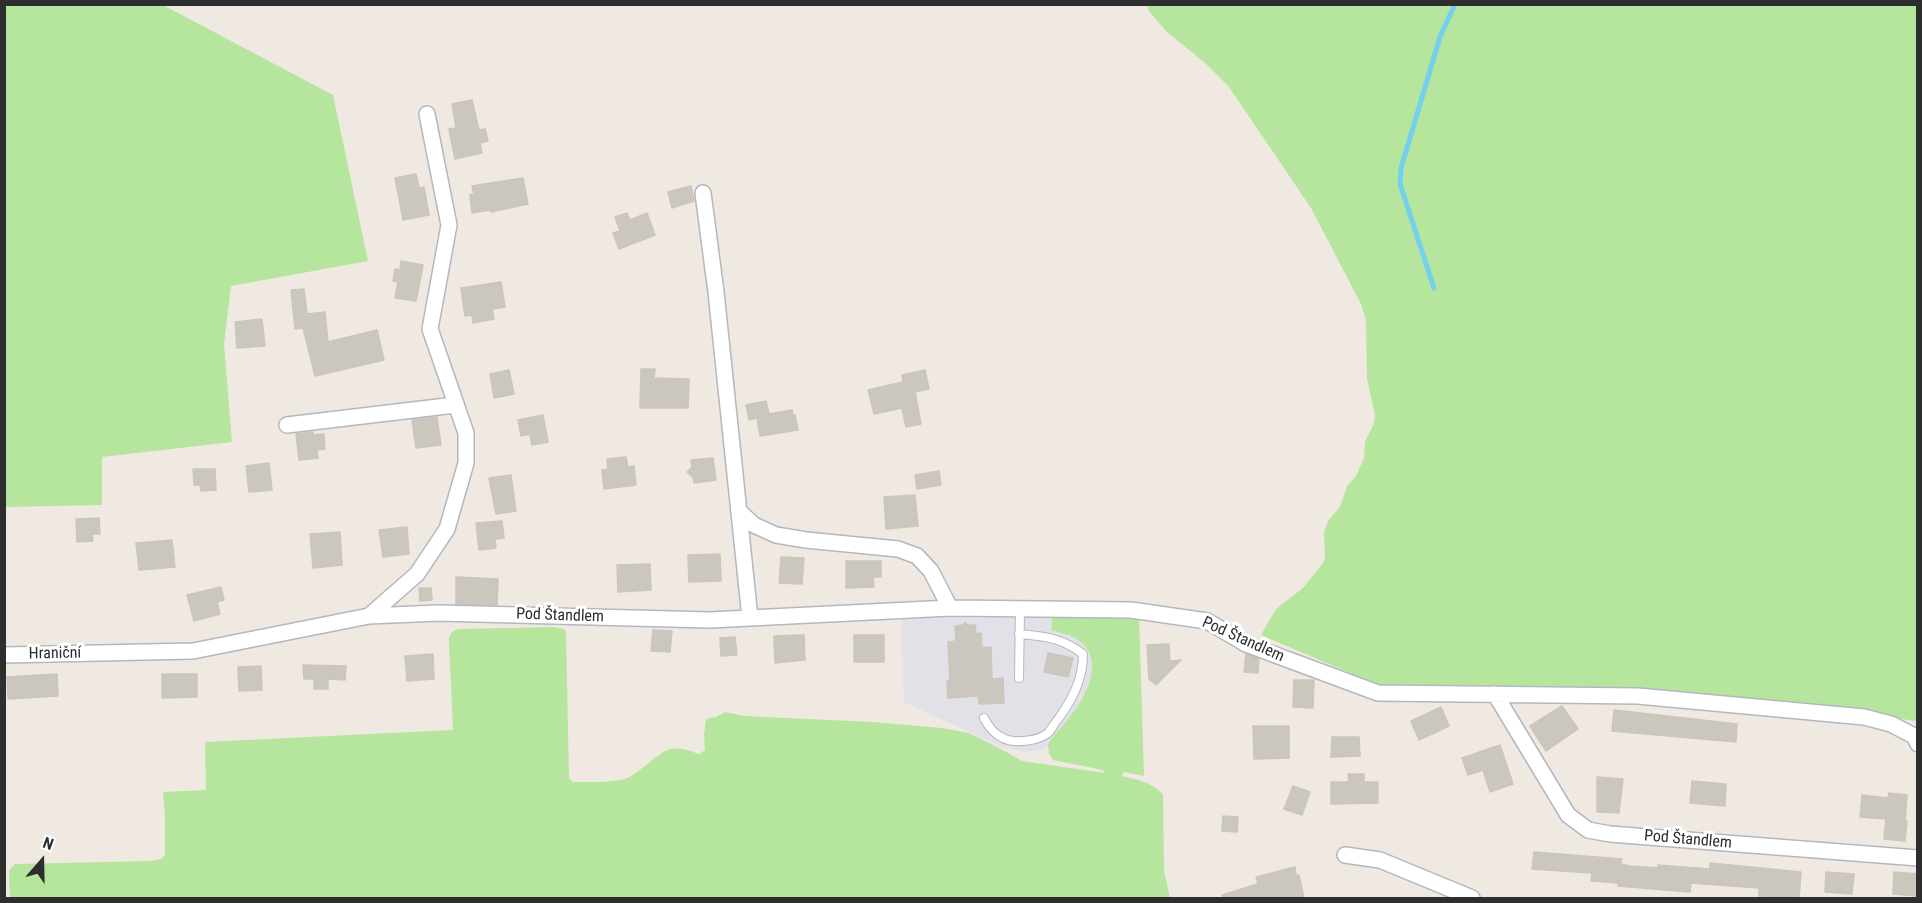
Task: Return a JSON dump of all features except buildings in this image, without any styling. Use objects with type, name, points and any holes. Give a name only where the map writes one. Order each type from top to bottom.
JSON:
[{"type":"street","name":"Pod Štandlem","points":[[369,616],[417,574],[447,529],[466,463],[466,433],[430,329],[449,225],[427,114]]},
{"type":"street","points":[[703,193],[716,292],[750,618]]},
{"type":"street","points":[[287,425],[455,405]]},
{"type":"street","points":[[740,512],[754,525],[776,535],[898,549],[917,556],[931,571],[950,608]]},
{"type":"street","name":"Pod Štandlem","points":[[106,653],[193,651],[369,616],[438,613],[710,620],[950,608],[1131,610],[1207,621],[1246,644],[1378,693],[1638,696],[1864,717],[1891,724],[1914,736],[1917,744]]},
{"type":"street","name":"Hraniční","points":[[4,655],[106,653]]},
{"type":"street","name":"Pod Štandlem","points":[[1495,694],[1568,815],[1588,830],[1621,835],[1917,858]]},
{"type":"street","points":[[1345,855],[1380,860],[1472,898]]},
{"type":"lane","points":[[1019,678],[1020,609]]},
{"type":"lane","points":[[984,717],[988,727],[1002,738],[1016,741],[1036,739],[1047,733],[1073,698],[1083,670],[1083,654],[1073,646],[1049,637],[1019,634]]},
{"type":"shaded area","points":[[901,618],[1052,618],[1051,630],[1080,641],[1089,651],[1092,659],[1092,673],[1088,687],[1069,719],[1053,736],[1049,746],[1042,750],[1026,752],[1000,746],[904,702]]},
{"type":"green space","points":[[4,5],[163,5],[333,95],[368,261],[231,286],[224,344],[232,442],[102,457],[102,505],[5,507]]},
{"type":"green space","points":[[1147,5],[1917,5],[1917,721],[1664,690],[1553,686],[1390,690],[1261,635],[1276,609],[1303,588],[1323,563],[1325,559],[1324,532],[1328,521],[1340,507],[1347,486],[1356,476],[1364,458],[1365,442],[1374,423],[1375,415],[1367,379],[1366,320],[1361,304],[1311,208],[1229,87],[1204,62],[1166,31],[1149,11]]},
{"type":"green space","points":[[1139,617],[1144,776],[1124,772],[1122,776],[1149,784],[1163,794],[1164,871],[1170,898],[10,898],[9,870],[15,864],[161,859],[165,855],[163,792],[206,790],[205,742],[453,730],[449,639],[451,633],[459,629],[553,627],[564,629],[566,633],[569,778],[573,782],[599,782],[627,778],[667,750],[688,750],[699,754],[705,750],[706,719],[725,712],[744,716],[873,722],[942,728],[969,733],[1022,761],[1105,773],[1103,770],[1053,760],[1049,753],[1048,744],[1083,697],[1092,674],[1089,652],[1081,642],[1069,635],[1051,630],[1052,618]]},
{"type":"waterway","points":[[1434,288],[1400,184],[1401,168],[1440,37],[1455,4]]}]
